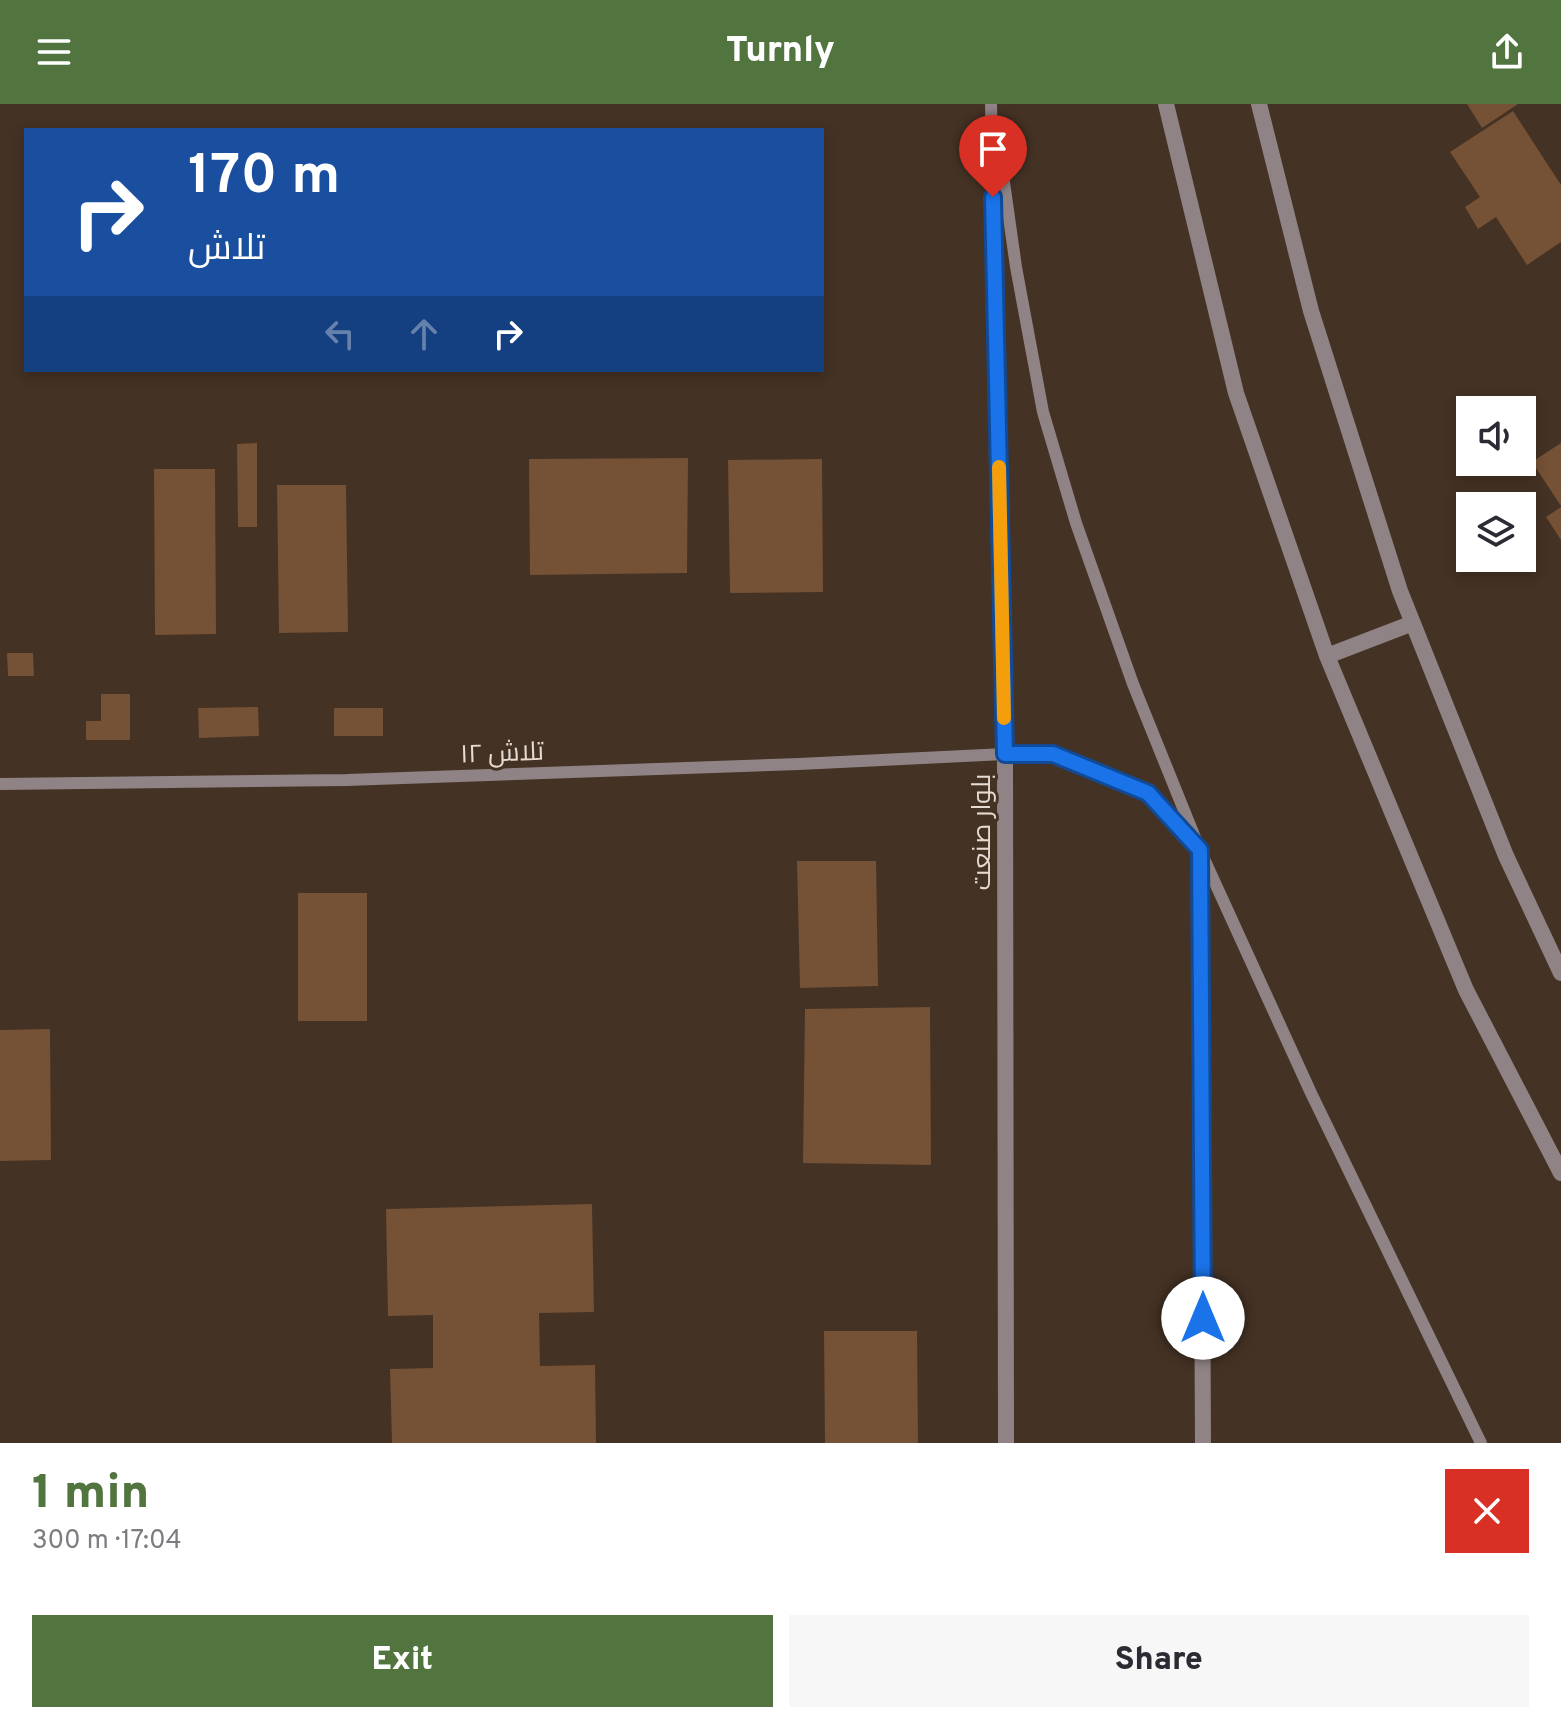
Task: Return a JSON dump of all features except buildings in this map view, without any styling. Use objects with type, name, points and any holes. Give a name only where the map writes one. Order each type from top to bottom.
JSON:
[{"type":"street","points":[[1166,104],[1236,393],[1327,656],[1466,990],[1561,1173]]},
{"type":"street","points":[[1259,104],[1311,311],[1400,591],[1506,856],[1561,973]]},
{"type":"street","points":[[1327,656],[1413,623]]},
{"type":"street","name":"بلوار صنعت","points":[[1006,1443],[1005,754],[1053,754],[1148,793],[1200,850]]},
{"type":"street","points":[[1200,850],[1203,1443]]},
{"type":"lane","points":[[992,104],[1005,754]]},
{"type":"lane","points":[[992,104],[1016,267],[1043,412],[1076,523],[1133,684],[1200,850],[1311,1093],[1481,1443]]},
{"type":"lane","name":"تلاش ۱۲","points":[[0,784],[363,779],[1005,754]]},
{"type":"slow traffic","points":[[999,467],[1004,718]]},
{"type":"route","points":[[993,197],[1005,754],[1053,754],[1148,793],[1200,850],[1203,1318]]}]
